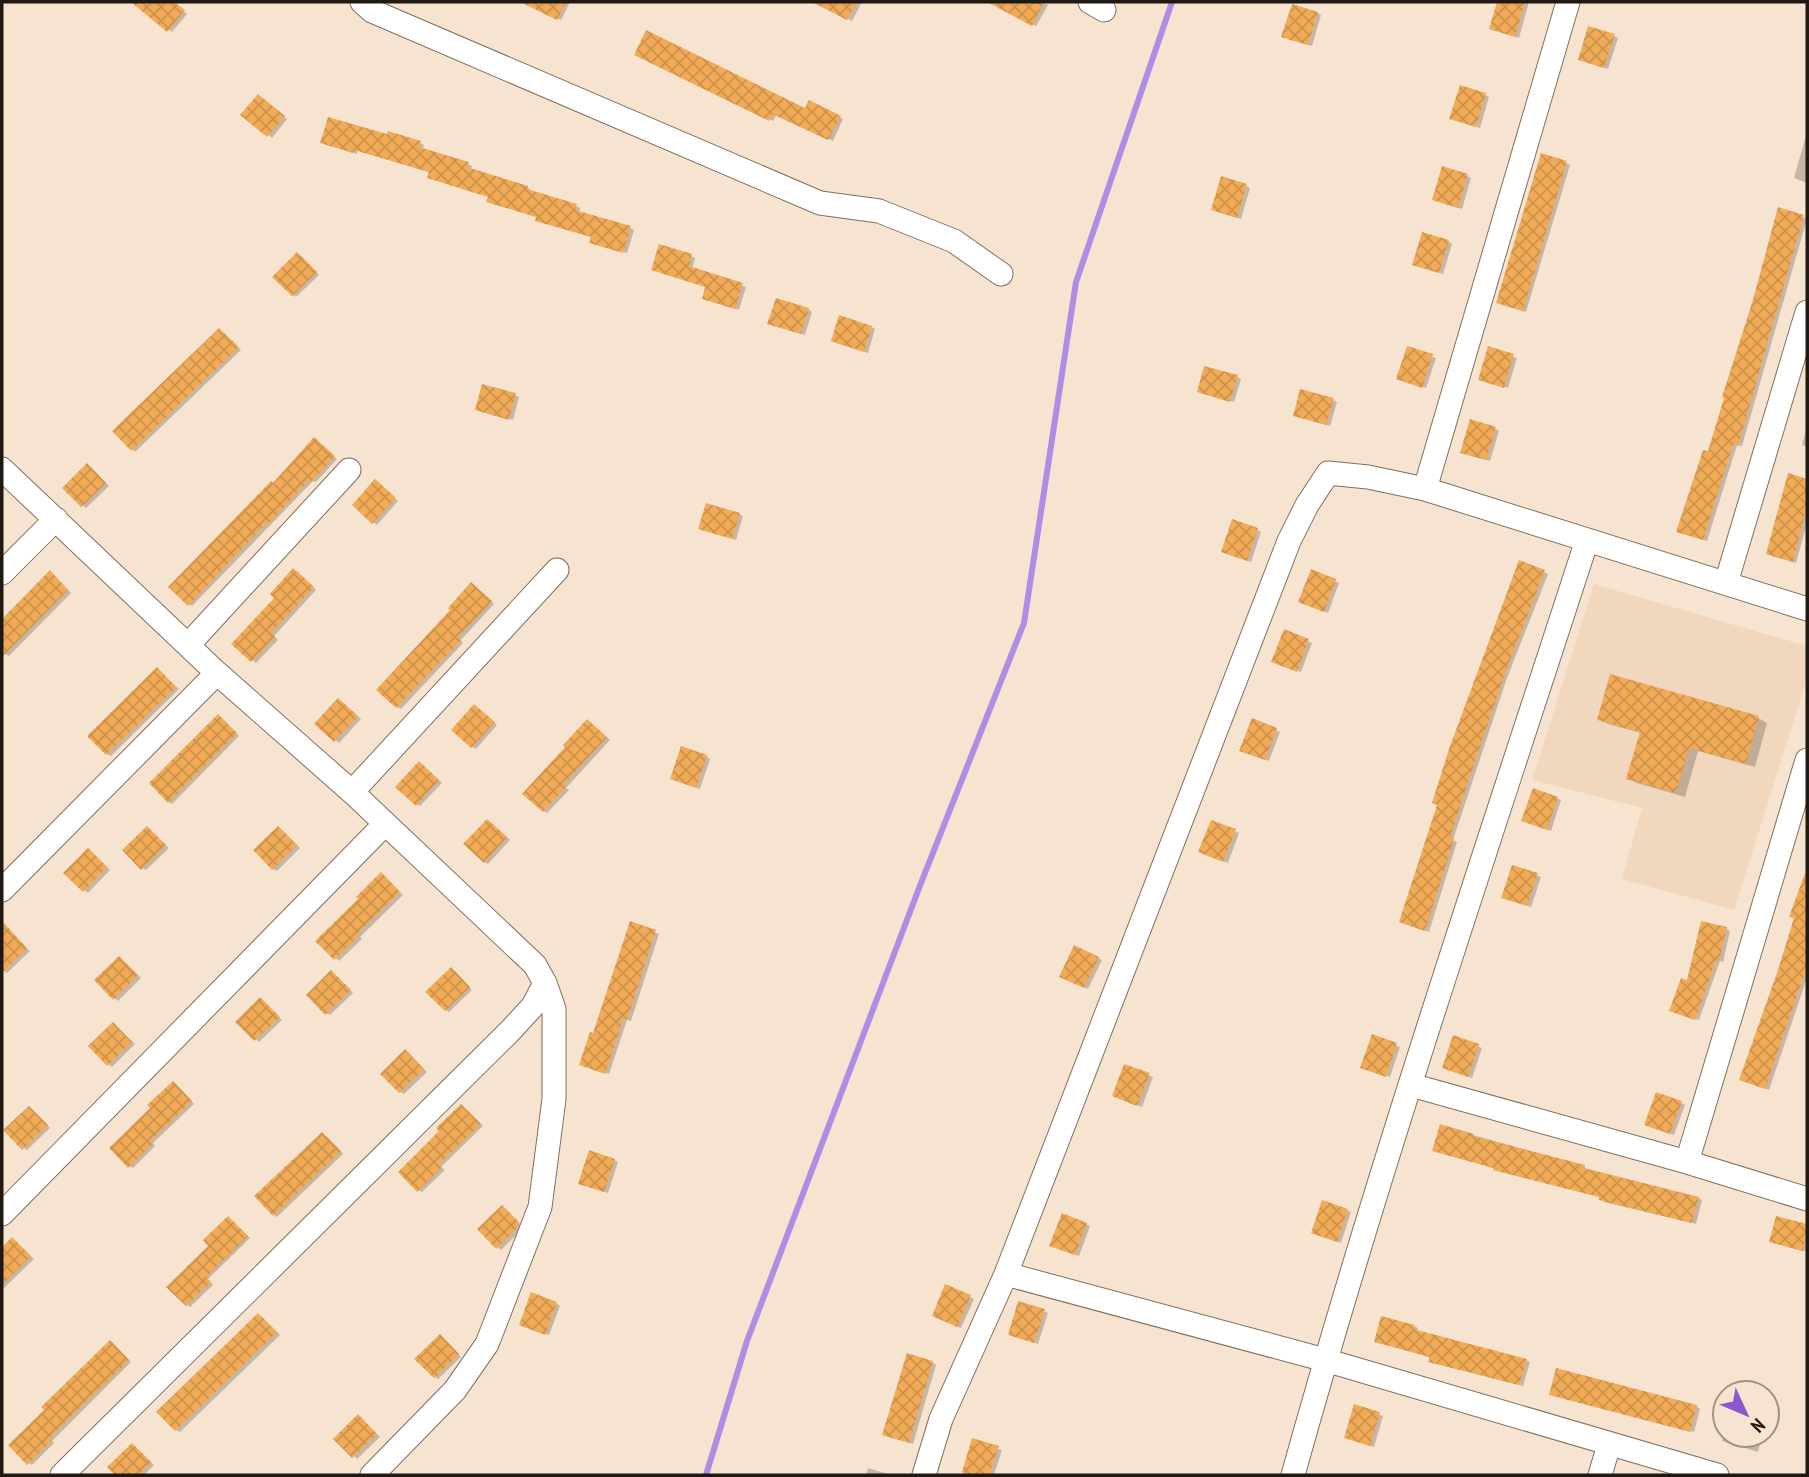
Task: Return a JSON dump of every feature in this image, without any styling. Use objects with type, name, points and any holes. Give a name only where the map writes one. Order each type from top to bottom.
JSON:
[{"type":"street","points":[[362,2],[372,11],[820,202],[879,211],[954,241],[1001,274]]},
{"type":"street","points":[[1425,489],[1568,2]]},
{"type":"street","points":[[1726,583],[1807,312]]},
{"type":"street","points":[[2,469],[217,673],[352,792],[535,965],[545,982],[554,1009],[554,1099],[540,1207],[487,1344],[455,1390],[372,1475]]},
{"type":"street","points":[[188,645],[349,470]]},
{"type":"street","points":[[924,1475],[941,1419],[1006,1274],[1289,541],[1307,505],[1328,473],[1368,477],[1425,489],[1807,609]]},
{"type":"street","points":[[2,573],[56,519]]},
{"type":"street","points":[[1293,1475],[1325,1360],[1411,1085],[1587,540]]},
{"type":"street","points":[[352,792],[557,570]]},
{"type":"street","points":[[2,890],[217,673]]},
{"type":"street","points":[[1688,1163],[1807,760]]},
{"type":"street","points":[[2,1214],[384,825]]},
{"type":"street","points":[[62,1475],[510,1031],[533,1006],[545,982]]},
{"type":"street","points":[[1411,1085],[1807,1199]]},
{"type":"street","points":[[1006,1274],[1325,1360],[1717,1475]]},
{"type":"street","points":[[1600,1475],[1609,1445]]},
{"type":"shaded area","points":[[1594,584],[1807,646],[1807,679],[1734,910],[1622,879],[1642,808],[1532,780]]},
{"type":"building","points":[[131,2],[174,2],[185,10],[167,32]]},
{"type":"building","points":[[520,2],[566,2],[557,20]]},
{"type":"building","points":[[812,2],[857,2],[847,20]]},
{"type":"building","points":[[987,2],[1044,2],[1032,26]]},
{"type":"building","points":[[1497,2],[1525,2],[1515,37],[1489,29]]},
{"type":"building","points":[[1292,4],[1318,12],[1308,45],[1281,37]]},
{"type":"building","points":[[1588,26],[1615,34],[1604,68],[1578,60]]},
{"type":"building","points":[[646,30],[805,108],[809,100],[841,116],[828,140],[772,114],[769,121],[634,55]]},
{"type":"building","points":[[1460,85],[1486,93],[1476,127],[1449,119]]},
{"type":"building","points":[[258,94],[285,116],[267,137],[240,115]]},
{"type":"building","points":[[328,117],[421,141],[419,147],[469,162],[467,167],[577,204],[575,210],[631,226],[623,253],[589,243],[591,237],[535,221],[536,217],[486,202],[488,197],[427,178],[429,172],[320,143]]},
{"type":"building","points":[[1541,153],[1567,161],[1523,311],[1496,303]]},
{"type":"building","points":[[1442,166],[1468,174],[1458,208],[1432,200]]},
{"type":"building","points":[[1221,176],[1247,184],[1237,218],[1211,210]]},
{"type":"building","points":[[1778,207],[1804,215],[1738,446],[1733,444],[1703,540],[1676,532],[1703,450],[1708,451]]},
{"type":"building","points":[[1422,232],[1449,240],[1439,273],[1412,265]]},
{"type":"building","points":[[659,244],[692,254],[689,266],[743,283],[735,309],[702,299],[705,287],[651,270]]},
{"type":"building","points":[[297,252],[317,272],[292,296],[272,277]]},
{"type":"building","points":[[776,298],[809,308],[801,334],[767,324]]},
{"type":"building","points":[[839,315],[872,326],[864,352],[831,341]]},
{"type":"building","points":[[219,328],[239,347],[131,451],[112,431]]},
{"type":"building","points":[[1407,346],[1433,354],[1422,388],[1396,379]]},
{"type":"building","points":[[1488,346],[1514,354],[1504,388],[1478,380]]},
{"type":"building","points":[[1204,366],[1238,375],[1230,402],[1197,392]]},
{"type":"building","points":[[482,384],[516,393],[509,420],[475,410]]},
{"type":"building","points":[[1300,389],[1334,398],[1326,425],[1293,416]]},
{"type":"building","points":[[1470,419],[1496,427],[1486,460],[1460,453]]},
{"type":"building","points":[[314,437],[335,456],[267,525],[266,523],[188,606],[168,587],[271,481],[273,483]]},
{"type":"building","points":[[87,463],[106,483],[81,507],[62,488]]},
{"type":"building","points":[[1788,473],[1807,479],[1807,505],[1793,562],[1766,554]]},
{"type":"building","points":[[375,479],[396,498],[372,524],[352,505]]},
{"type":"building","points":[[706,503],[740,513],[732,539],[698,529]]},
{"type":"building","points":[[1232,519],[1258,528],[1247,561],[1221,552]]},
{"type":"building","points":[[1519,560],[1545,570],[1504,676],[1469,779],[1450,837],[1454,839],[1425,931],[1399,922],[1437,805],[1432,803],[1449,749]]},
{"type":"building","points":[[293,568],[314,587],[271,633],[275,637],[251,662],[231,644],[274,598],[270,594]]},
{"type":"building","points":[[1311,569],[1336,579],[1324,612],[1298,602]]},
{"type":"building","points":[[50,570],[68,590],[2,657],[2,619]]},
{"type":"building","points":[[471,582],[492,601],[458,637],[461,640],[396,708],[376,690],[450,610],[448,608]]},
{"type":"building","points":[[1284,629],[1309,639],[1297,672],[1271,662]]},
{"type":"building","points":[[157,667],[176,687],[106,755],[87,736]]},
{"type":"building","points":[[1610,674],[1759,716],[1746,764],[1689,748],[1676,793],[1626,779],[1640,732],[1597,720]]},
{"type":"building","points":[[338,698],[358,716],[334,742],[314,724]]},
{"type":"building","points":[[474,704],[495,722],[471,748],[451,730]]},
{"type":"building","points":[[218,714],[237,733],[168,803],[149,783]]},
{"type":"building","points":[[1252,718],[1277,728],[1265,760],[1239,751]]},
{"type":"building","points":[[587,719],[607,737],[564,784],[566,787],[543,812],[522,794]]},
{"type":"building","points":[[681,746],[707,755],[696,788],[670,779]]},
{"type":"building","points":[[419,761],[439,780],[416,806],[395,787]]},
{"type":"building","points":[[1533,788],[1558,797],[1547,830],[1521,821]]},
{"type":"building","points":[[487,819],[507,837],[484,863],[463,844]]},
{"type":"building","points":[[1211,820],[1236,829],[1223,862],[1198,852]]},
{"type":"building","points":[[147,826],[166,845],[141,870],[122,850]]},
{"type":"building","points":[[278,826],[297,845],[272,870],[253,850]]},
{"type":"building","points":[[88,848],[107,867],[83,892],[63,873]]},
{"type":"building","points":[[1512,865],[1538,873],[1527,906],[1501,898]]},
{"type":"building","points":[[381,872],[400,892],[334,960],[315,941]]},
{"type":"building","points":[[1805,873],[1807,966],[1765,1089],[1739,1080],[1778,970],[1794,918],[1789,917]]},
{"type":"building","points":[[2,921],[27,948],[2,973]]},
{"type":"building","points":[[630,921],[656,930],[627,1020],[623,1019],[605,1074],[579,1065],[590,1032],[593,1033]]},
{"type":"building","points":[[1701,921],[1727,927],[1719,961],[1716,960],[1695,1020],[1669,1011],[1681,978],[1687,980]]},
{"type":"building","points":[[1074,945],[1099,957],[1084,988],[1059,977]]},
{"type":"building","points":[[119,956],[138,975],[113,1000],[94,980]]},
{"type":"building","points":[[451,967],[470,987],[445,1011],[425,992]]},
{"type":"building","points":[[331,970],[351,990],[325,1015],[306,995]]},
{"type":"building","points":[[260,997],[280,1017],[254,1041],[235,1022]]},
{"type":"building","points":[[113,1022],[132,1042],[107,1066],[88,1046]]},
{"type":"building","points":[[1372,1034],[1397,1043],[1386,1077],[1360,1068]]},
{"type":"building","points":[[1453,1035],[1479,1044],[1468,1077],[1442,1068]]},
{"type":"building","points":[[405,1049],[424,1069],[399,1093],[380,1074]]},
{"type":"building","points":[[1124,1064],[1150,1073],[1137,1106],[1112,1096]]},
{"type":"building","points":[[173,1081],[192,1101],[150,1141],[153,1143],[128,1168],[109,1148],[150,1108],[147,1105]]},
{"type":"building","points":[[1656,1092],[1682,1101],[1670,1134],[1644,1125]]},
{"type":"building","points":[[461,1104],[481,1124],[439,1164],[442,1167],[417,1192],[398,1172],[439,1131],[436,1128]]},
{"type":"building","points":[[29,1106],[48,1125],[22,1150],[3,1130]]},
{"type":"building","points":[[1440,1124],[1474,1134],[1473,1136],[1585,1165],[1584,1168],[1699,1197],[1692,1223],[1599,1200],[1599,1197],[1493,1170],[1432,1151]]},
{"type":"building","points":[[322,1132],[341,1151],[273,1216],[254,1196]]},
{"type":"building","points":[[589,1150],[615,1159],[604,1192],[578,1184]]},
{"type":"building","points":[[1322,1200],[1348,1209],[1337,1242],[1311,1233]]},
{"type":"building","points":[[502,1205],[519,1222],[516,1229],[496,1249],[477,1229]]},
{"type":"building","points":[[1062,1213],[1087,1223],[1075,1255],[1049,1246]]},
{"type":"building","points":[[228,1216],[248,1236],[206,1277],[211,1282],[186,1306],[166,1287],[208,1246],[203,1240]]},
{"type":"building","points":[[1776,1216],[1807,1224],[1803,1251],[1769,1242]]},
{"type":"building","points":[[12,1237],[31,1256],[2,1285],[2,1247]]},
{"type":"building","points":[[945,1284],[971,1295],[957,1327],[932,1316]]},
{"type":"building","points":[[531,1292],[557,1302],[545,1335],[519,1325]]},
{"type":"building","points":[[1018,1301],[1045,1309],[1034,1343],[1008,1335]]},
{"type":"building","points":[[258,1313],[277,1332],[175,1431],[156,1412]]},
{"type":"building","points":[[1381,1316],[1415,1325],[1413,1329],[1527,1359],[1519,1385],[1428,1362],[1430,1357],[1374,1342]]},
{"type":"building","points":[[440,1334],[459,1354],[434,1378],[414,1359]]},
{"type":"building","points":[[110,1340],[129,1360],[49,1438],[52,1440],[27,1465],[8,1445],[44,1410],[41,1407]]},
{"type":"building","points":[[907,1353],[933,1361],[909,1443],[882,1435]]},
{"type":"building","points":[[1556,1368],[1697,1405],[1690,1432],[1549,1395]]},
{"type":"building","points":[[1354,1404],[1380,1412],[1370,1446],[1344,1438]]},
{"type":"building","points":[[358,1414],[377,1434],[352,1458],[333,1439]]},
{"type":"building","points":[[972,1438],[999,1446],[989,1475],[962,1472]]},
{"type":"building","points":[[132,1443],[151,1462],[138,1475],[115,1475],[107,1467]]},
{"type":"waterway","points":[[706,1475],[747,1341],[921,883],[1024,623],[1076,282],[1172,2]]}]
